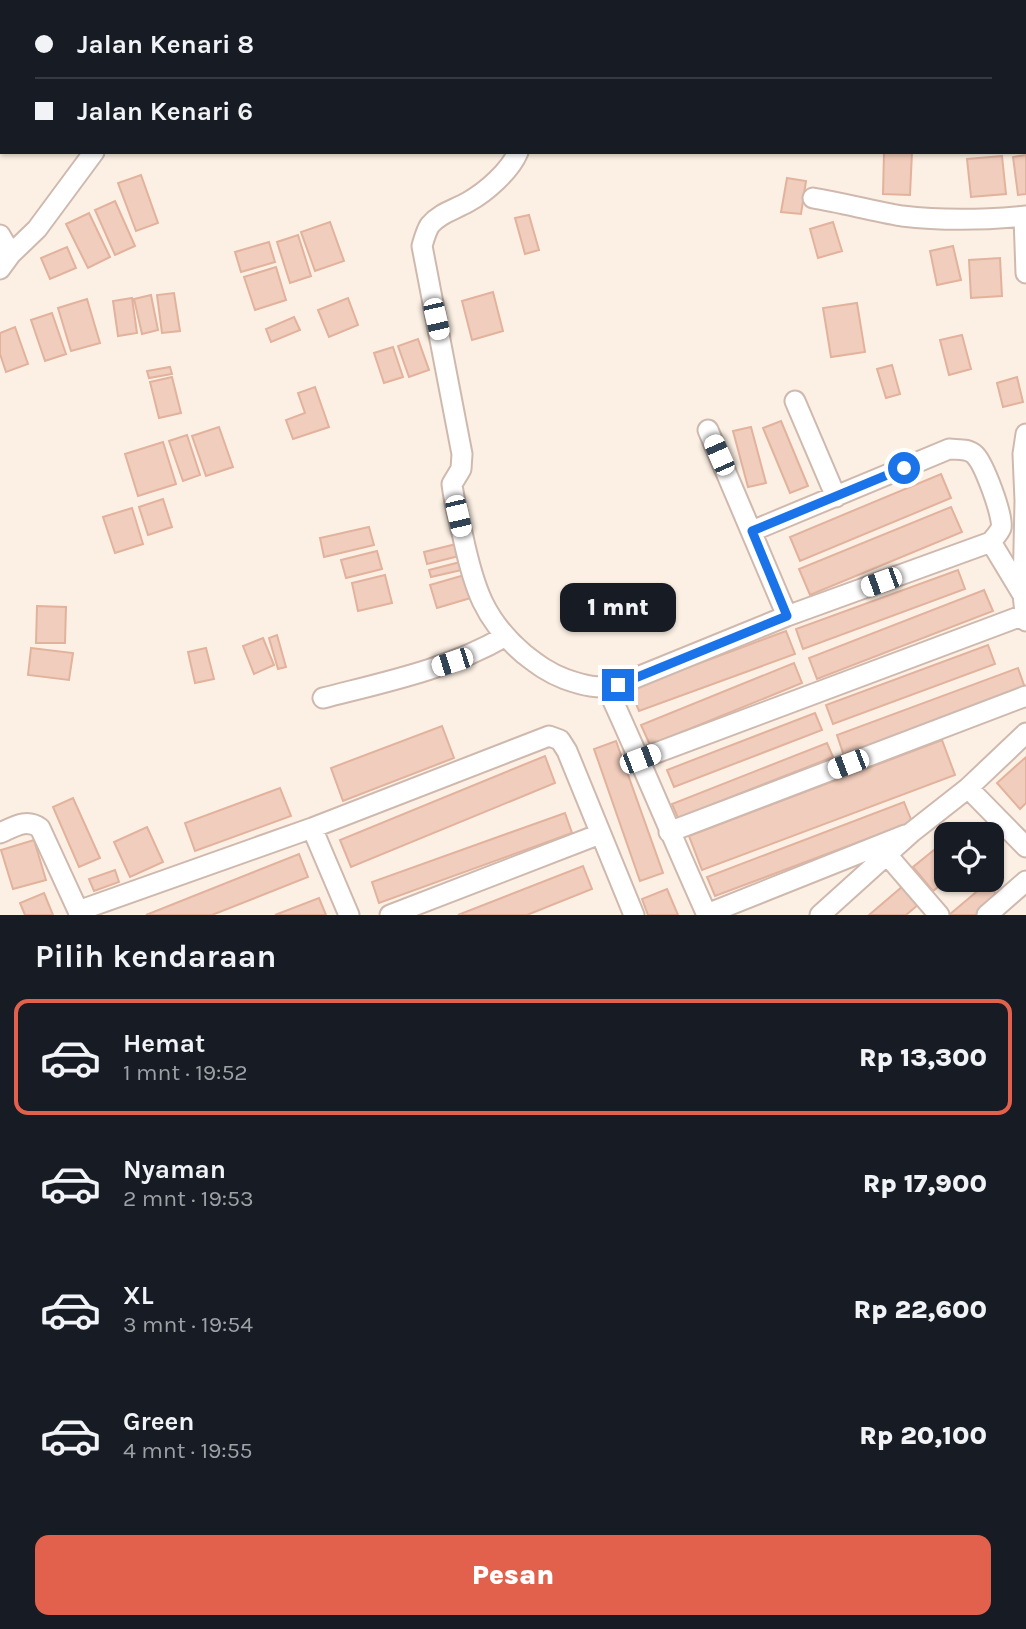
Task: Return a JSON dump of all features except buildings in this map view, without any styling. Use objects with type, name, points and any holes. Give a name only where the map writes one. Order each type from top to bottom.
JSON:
[{"type":"street","points":[[6,262],[37,229],[93,154]]},
{"type":"street","points":[[517,154],[510,166],[483,191],[469,202],[444,213],[429,227],[422,246],[462,454],[461,469],[452,484],[453,494],[477,591],[491,619],[504,637],[547,672],[582,685],[607,688],[787,616],[991,542],[1000,529],[1000,514],[976,456],[966,450],[949,449],[752,531]]},
{"type":"street","points":[[813,198],[937,220],[1025,217],[1026,273]]},
{"type":"street","points":[[0,235],[6,262]]},
{"type":"street","points":[[795,401],[836,497]]},
{"type":"street","points":[[708,430],[787,616]]},
{"type":"street","points":[[1024,610],[1023,454],[1026,434]]},
{"type":"street","points":[[991,542],[1024,610]]},
{"type":"street","points":[[640,759],[1024,610]]},
{"type":"street","points":[[323,698],[452,662],[481,651],[504,637]]},
{"type":"street","points":[[607,688],[707,915],[912,832]]},
{"type":"street","points":[[669,832],[1026,696]]},
{"type":"street","points":[[820,915],[912,832],[968,788],[1026,733]]},
{"type":"street","points":[[0,833],[23,823],[34,823],[40,828],[79,913],[312,828],[549,736],[560,740],[564,745],[634,915]]},
{"type":"street","points":[[968,788],[1026,847]]},
{"type":"street","points":[[312,828],[349,915]]},
{"type":"street","points":[[390,915],[600,834]]},
{"type":"street","points":[[888,856],[939,915]]},
{"type":"street","points":[[987,915],[1026,881]]},
{"type":"route","points":[[618,685],[787,616],[752,531],[904,468]]}]
